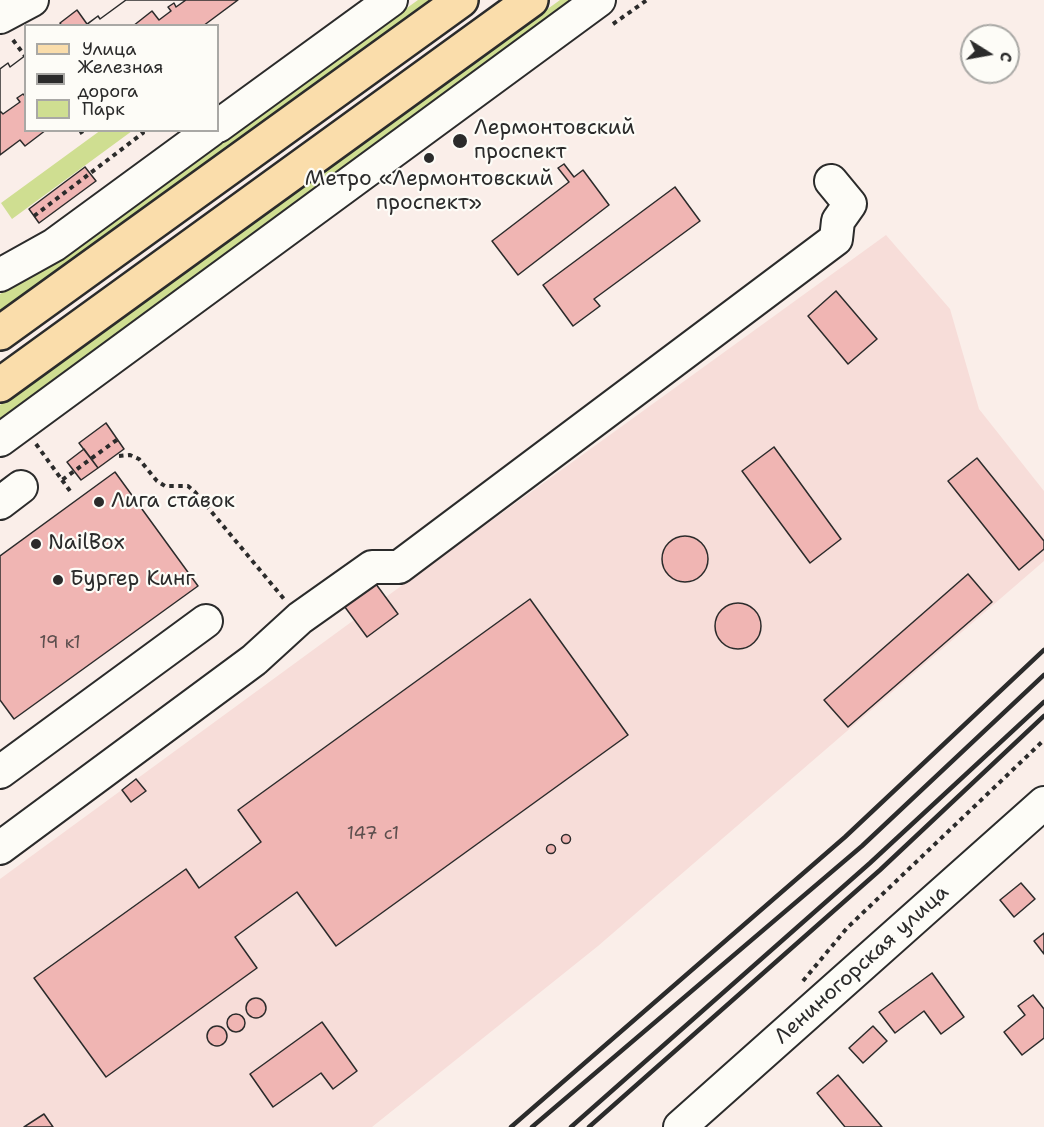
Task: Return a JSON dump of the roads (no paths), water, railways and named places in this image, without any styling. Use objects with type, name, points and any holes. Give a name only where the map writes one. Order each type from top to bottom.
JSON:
[{"type":"main road","points":[[0,333],[461,0]]},
{"type":"main road","points":[[0,385],[531,0]]},
{"type":"street","points":[[0,17],[32,0]]},
{"type":"street","points":[[219,125],[391,0]]},
{"type":"street","points":[[0,440],[599,0]]},
{"type":"street","points":[[0,274],[54,244],[208,132]]},
{"type":"street","points":[[0,848],[254,660],[300,618],[372,567],[399,567],[773,302],[836,239],[838,221],[850,204],[831,181]]},
{"type":"street","points":[[0,772],[206,621]]},
{"type":"street","name":"Лениногорская улица","points":[[680,1127],[1044,803]]},
{"type":"railway","points":[[511,1127],[845,837],[1044,650]]},
{"type":"railway","points":[[532,1127],[862,846],[1044,675]]},
{"type":"railway","points":[[571,1127],[870,863],[1044,702]]},
{"type":"railway","points":[[589,1127],[880,870],[1044,716]]},
{"type":"place","name":"Лермонтовский проспект","points":[[460,141]]},
{"type":"place","name":"Метро «Лермонтовский проспект»","points":[[429,158]]},
{"type":"place","name":"Лига ставок","points":[[99,502]]},
{"type":"place","name":"NailBox","points":[[36,544]]},
{"type":"place","name":"Бургер Кинг","points":[[58,580]]}]
